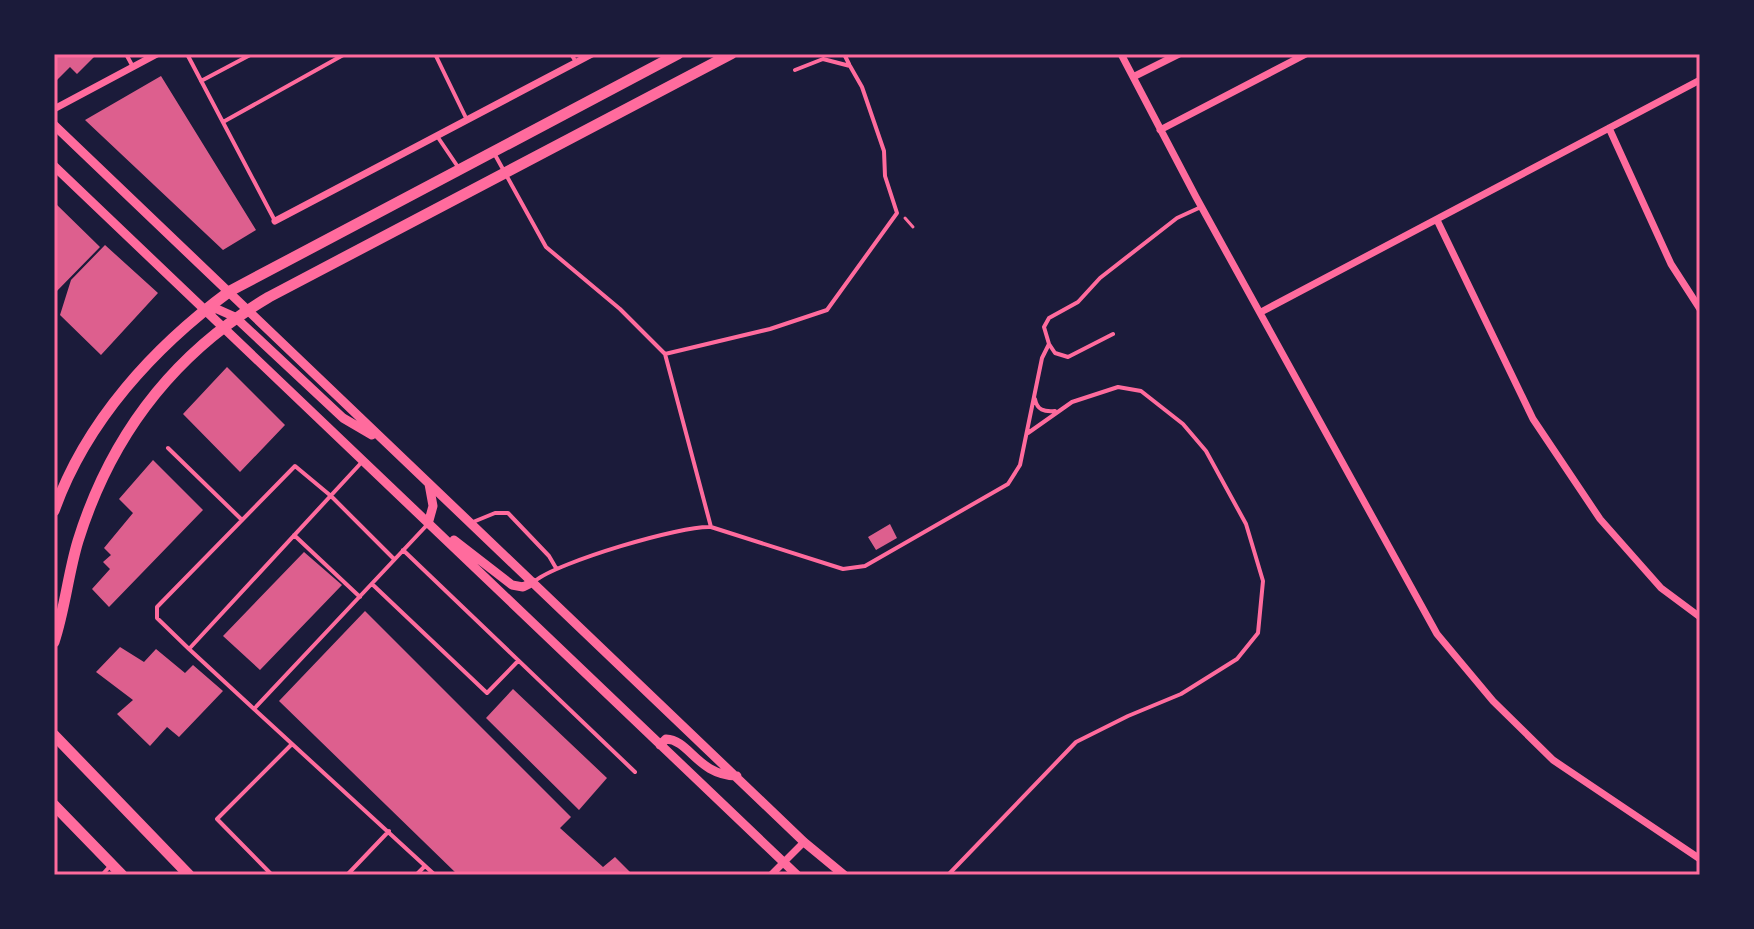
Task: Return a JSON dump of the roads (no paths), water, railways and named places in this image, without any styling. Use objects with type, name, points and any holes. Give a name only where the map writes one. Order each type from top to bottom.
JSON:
[{"type":"main road","points":[[54,511],[64,484],[105,416],[153,357],[230,291],[678,54]]},
{"type":"main road","points":[[54,642],[77,543],[96,490],[120,443],[168,378],[222,327],[248,310],[731,54]]},
{"type":"main road","points":[[54,735],[189,875]]},
{"type":"main road","points":[[54,805],[122,875]]},
{"type":"street","points":[[54,109],[157,54]]},
{"type":"street","points":[[275,221],[592,54]]},
{"type":"street","points":[[1121,54],[1201,207],[1437,634],[1493,701],[1553,760],[1700,859]]},
{"type":"street","points":[[1133,77],[1179,54]]},
{"type":"street","points":[[1160,130],[1306,54]]},
{"type":"street","points":[[1261,312],[1700,80]]},
{"type":"street","points":[[54,125],[804,842],[844,875]]},
{"type":"street","points":[[1609,128],[1671,264],[1700,309]]},
{"type":"street","points":[[54,166],[797,875]]},
{"type":"street","points":[[1437,220],[1541,431],[1600,519],[1661,588],[1700,617]]},
{"type":"street","points":[[206,309],[217,309],[235,317],[343,418],[392,449]]},
{"type":"street","points":[[429,483],[433,506],[431,526]]},
{"type":"street","points":[[431,526],[449,535],[512,585],[523,587],[533,582]]},
{"type":"street","points":[[660,745],[666,739],[677,741],[706,769],[723,776],[737,776]]},
{"type":"street","points":[[771,875],[804,842]]},
{"type":"lane","points":[[126,54],[133,67]]},
{"type":"lane","points":[[187,54],[275,221]]},
{"type":"lane","points":[[201,81],[252,54]]},
{"type":"lane","points":[[223,122],[345,54]]},
{"type":"lane","points":[[435,54],[467,120]]},
{"type":"lane","points":[[571,54],[576,62]]},
{"type":"lane","points":[[665,354],[770,329],[827,310],[897,213],[885,176],[884,151],[862,87],[844,54]]},
{"type":"lane","points":[[795,70],[823,59],[850,66]]},
{"type":"lane","points":[[437,136],[459,169]]},
{"type":"lane","points":[[493,151],[546,247],[620,309],[665,354],[711,527]]},
{"type":"lane","points":[[1113,334],[1068,357],[1055,353],[1044,327],[1049,318],[1078,302],[1100,278],[1177,218],[1201,207]]},
{"type":"lane","points":[[533,582],[556,568],[697,526],[711,527],[836,568],[859,568],[1008,484],[1020,465],[1044,351],[1049,344]]},
{"type":"lane","points":[[948,875],[1076,742],[1181,694],[1237,659],[1258,633],[1263,581],[1246,524],[1206,451],[1183,424],[1141,391],[1118,387],[1072,402],[1028,434]]},
{"type":"lane","points":[[1034,396],[1042,411],[1057,410]]},
{"type":"lane","points":[[168,448],[241,519]]},
{"type":"lane","points":[[189,649],[363,461]]},
{"type":"lane","points":[[395,560],[331,496],[295,466],[157,607],[157,618],[435,875]]},
{"type":"lane","points":[[471,523],[495,513],[508,513],[549,556],[556,568]]},
{"type":"lane","points":[[254,709],[403,550],[431,526]]},
{"type":"lane","points":[[294,535],[360,597]]},
{"type":"lane","points":[[403,550],[635,772]]},
{"type":"lane","points":[[372,584],[487,693],[518,661]]},
{"type":"lane","points":[[272,875],[217,819],[292,744]]},
{"type":"lane","points":[[347,875],[389,831]]},
{"type":"lane","points":[[102,875],[112,865]]},
{"type":"lane","points":[[416,875],[425,866]]}]
